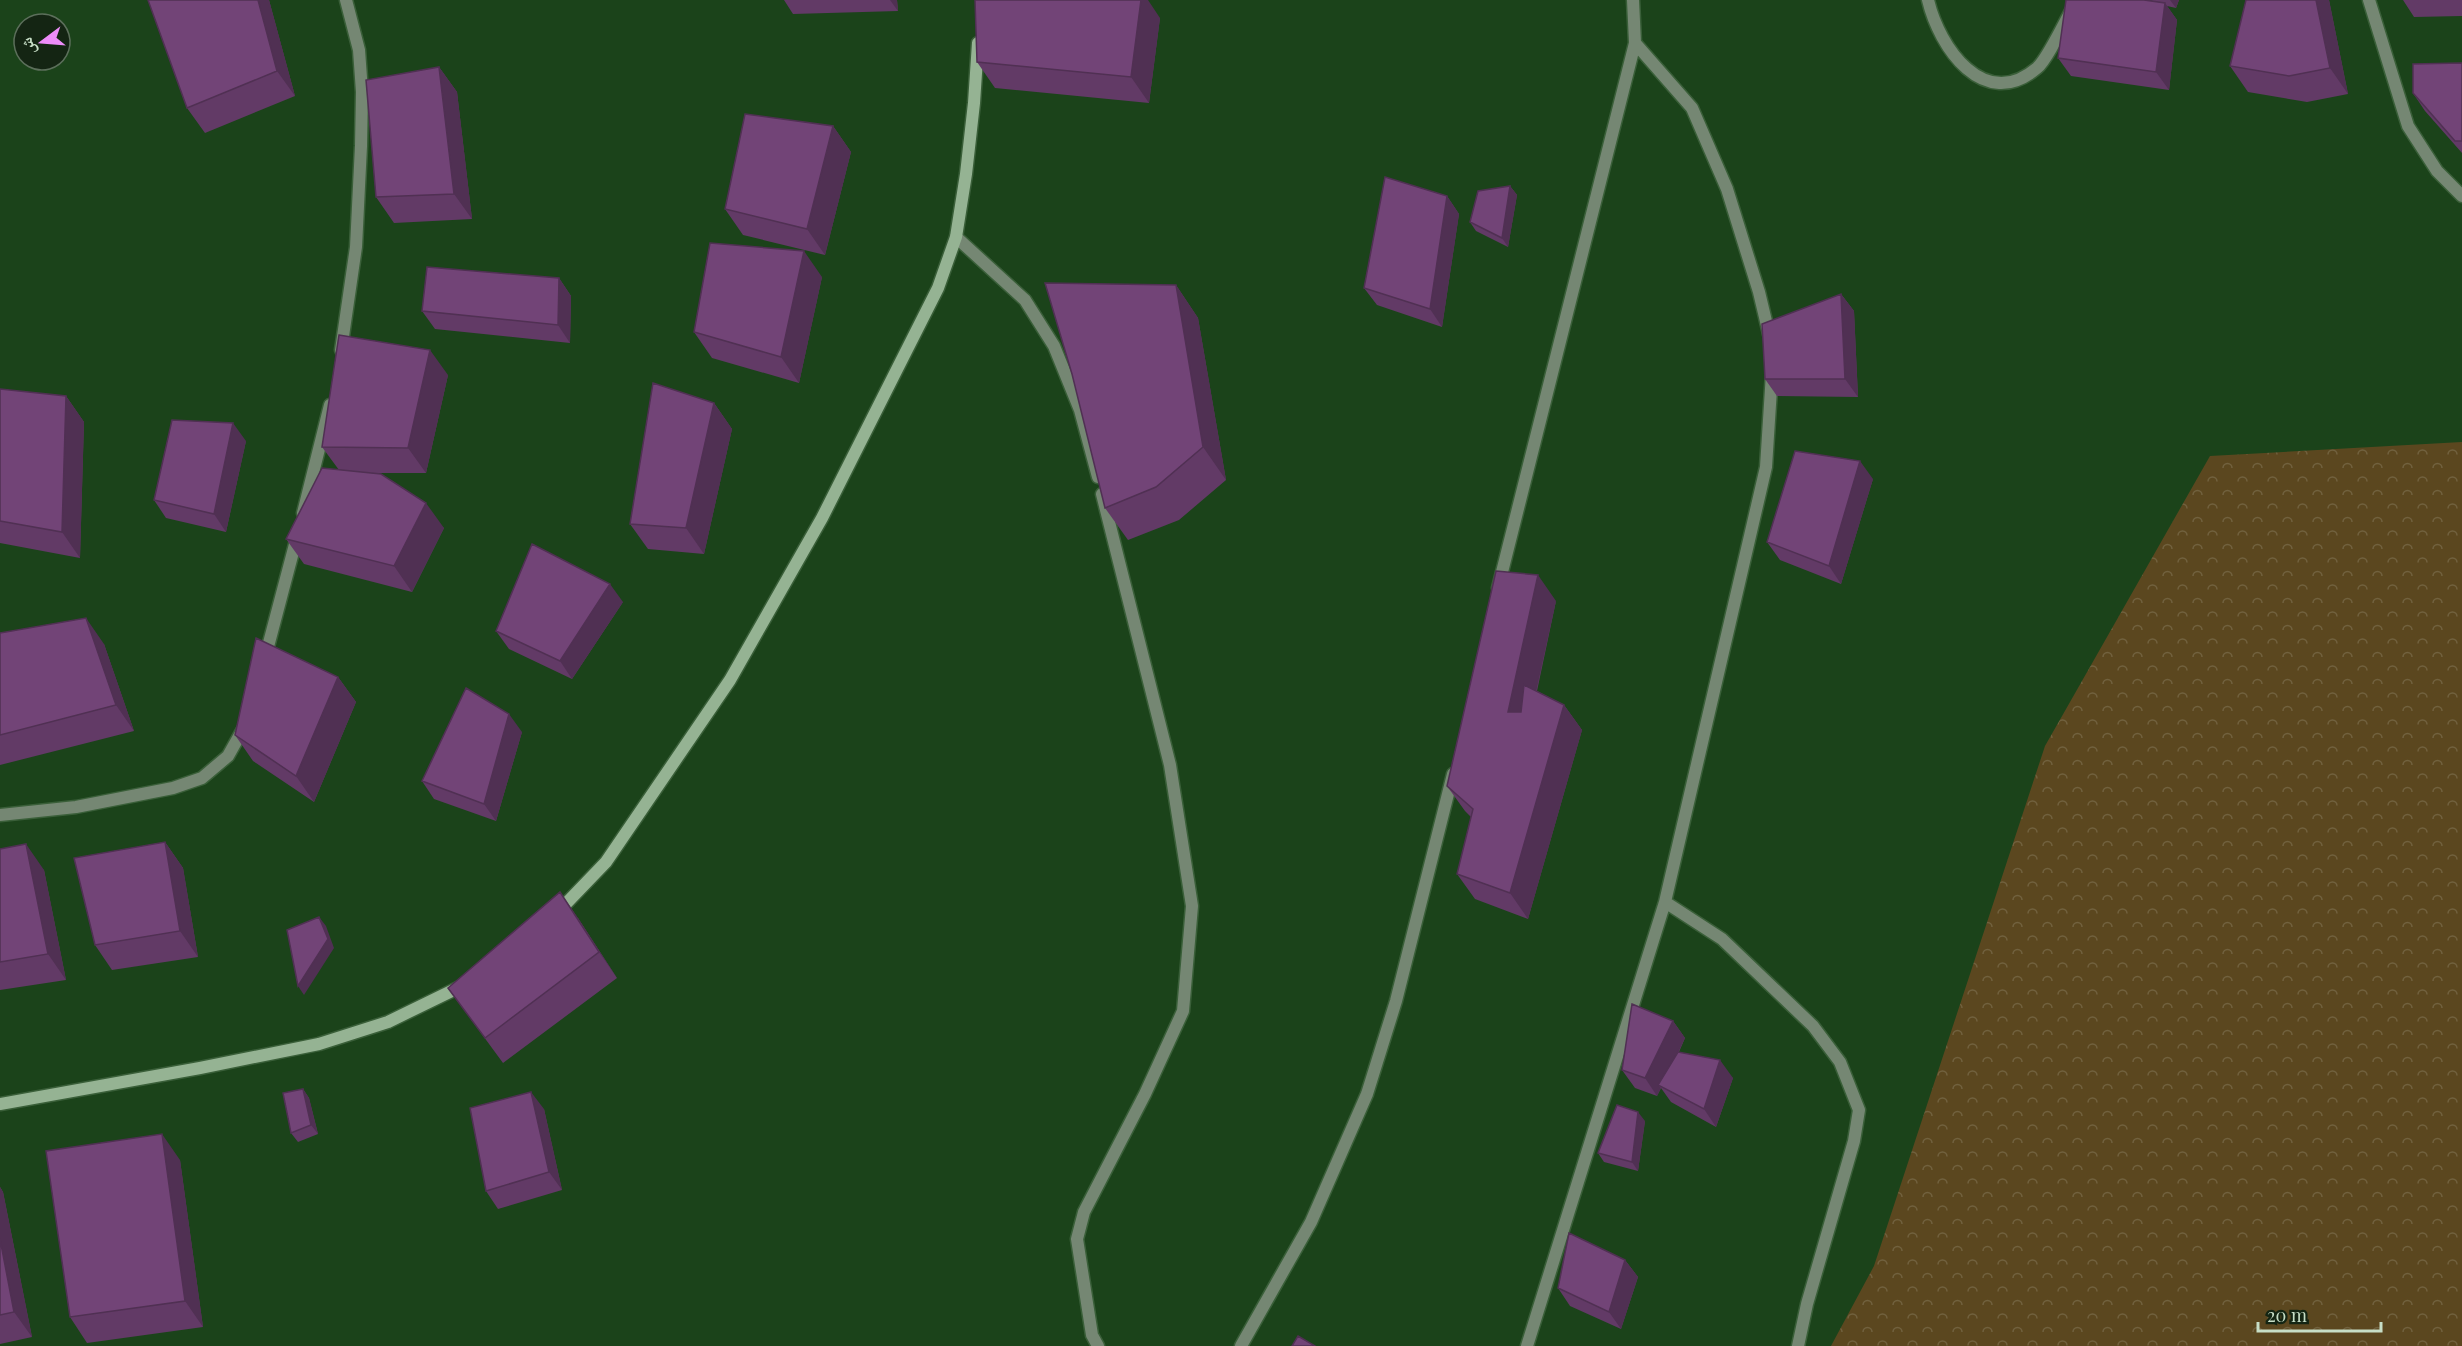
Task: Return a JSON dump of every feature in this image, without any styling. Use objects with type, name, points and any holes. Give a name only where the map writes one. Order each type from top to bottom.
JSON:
[{"type":"main road","points":[[545,926],[606,862],[730,680],[822,518],[908,351],[938,288],[956,237],[974,103],[978,35]]},
{"type":"main road","points":[[0,1104],[319,1044],[388,1022],[473,981]]},
{"type":"street","points":[[339,366],[356,247],[362,146],[359,50],[346,0]]},
{"type":"street","points":[[1496,599],[1635,43],[1633,0]]},
{"type":"street","points":[[1928,0],[1931,14],[1948,47],[1969,71],[1990,84],[2019,80],[2039,67],[2077,0]]},
{"type":"street","points":[[2369,0],[2408,126],[2437,171],[2462,196]]},
{"type":"street","points":[[1527,1346],[1665,902],[1766,467],[1771,413],[1772,354],[1759,292],[1727,189],[1692,108],[1635,43]]},
{"type":"street","points":[[956,237],[1025,300],[1054,346],[1080,410],[1170,765],[1192,906],[1183,1011],[1145,1094],[1084,1212],[1077,1239],[1092,1335],[1098,1346]]},
{"type":"street","points":[[263,666],[334,389]]},
{"type":"street","points":[[0,815],[76,807],[173,788],[202,778],[228,756],[252,712]]},
{"type":"street","points":[[1241,1346],[1311,1222],[1367,1094],[1396,1001],[1456,762]]},
{"type":"street","points":[[1665,902],[1722,939],[1814,1026],[1840,1062],[1859,1110],[1854,1141],[1805,1312],[1798,1346]]},
{"type":"green space","points":[[2462,442],[2462,1346],[1831,1346],[1874,1266],[2045,746],[2210,456]]},
{"type":"building","points":[[148,0],[258,0],[277,71],[187,108]]},
{"type":"building","points":[[975,0],[1141,0],[1131,77],[977,62]]},
{"type":"building","points":[[2066,0],[2144,0],[2165,3],[2156,72],[2058,58]]},
{"type":"building","points":[[2246,0],[2316,0],[2330,68],[2289,76],[2230,66]]},
{"type":"building","points":[[2462,63],[2462,141],[2455,141],[2413,93],[2413,64]]},
{"type":"building","points":[[439,67],[454,194],[376,197],[366,80]]},
{"type":"building","points":[[745,114],[833,126],[807,229],[725,209]]},
{"type":"building","points":[[1385,177],[1447,196],[1430,309],[1364,288]]},
{"type":"building","points":[[1510,186],[1502,238],[1470,222],[1478,191]]},
{"type":"building","points":[[710,243],[804,251],[781,357],[694,332]]},
{"type":"building","points":[[427,267],[559,278],[558,325],[422,311]]},
{"type":"building","points":[[1045,283],[1176,285],[1203,447],[1156,487],[1105,508],[1072,374]]},
{"type":"building","points":[[1841,294],[1845,379],[1765,379],[1762,324]]},
{"type":"building","points":[[339,335],[430,350],[408,448],[322,447]]},
{"type":"building","points":[[653,383],[714,403],[686,528],[630,524]]},
{"type":"building","points":[[0,389],[66,396],[62,532],[0,521]]},
{"type":"building","points":[[172,420],[233,423],[214,514],[154,500]]},
{"type":"building","points":[[1795,451],[1860,461],[1829,566],[1767,542]]},
{"type":"building","points":[[322,468],[381,474],[426,503],[394,566],[286,539]]},
{"type":"building","points":[[532,544],[610,584],[560,661],[496,631]]},
{"type":"building","points":[[1496,571],[1538,575],[1508,712],[1521,712],[1524,685],[1564,705],[1510,893],[1457,874],[1473,809],[1447,786]]},
{"type":"building","points":[[86,618],[116,705],[0,735],[0,633]]},
{"type":"building","points":[[256,638],[338,677],[296,776],[235,735]]},
{"type":"building","points":[[466,688],[509,714],[484,804],[422,781]]},
{"type":"building","points":[[165,842],[180,931],[95,945],[74,858]]},
{"type":"building","points":[[26,844],[48,954],[0,962],[0,849]]},
{"type":"building","points":[[560,892],[599,952],[485,1038],[448,988]]},
{"type":"building","points":[[319,917],[328,939],[298,986],[287,930]]},
{"type":"building","points":[[1632,1004],[1673,1021],[1645,1078],[1622,1070]]},
{"type":"building","points":[[1678,1052],[1720,1060],[1704,1109],[1658,1085]]},
{"type":"building","points":[[303,1089],[311,1125],[291,1133],[283,1093]]},
{"type":"building","points":[[531,1092],[549,1172],[486,1191],[470,1108]]},
{"type":"building","points":[[1617,1105],[1638,1112],[1632,1162],[1598,1153]]},
{"type":"building","points":[[162,1134],[185,1301],[70,1317],[46,1151]]},
{"type":"building","points":[[1569,1233],[1625,1260],[1609,1312],[1558,1288]]},
{"type":"building","points":[[0,1239],[14,1312],[0,1315]]},
{"type":"building","points":[[1298,1336],[1315,1346],[1292,1346]]}]
